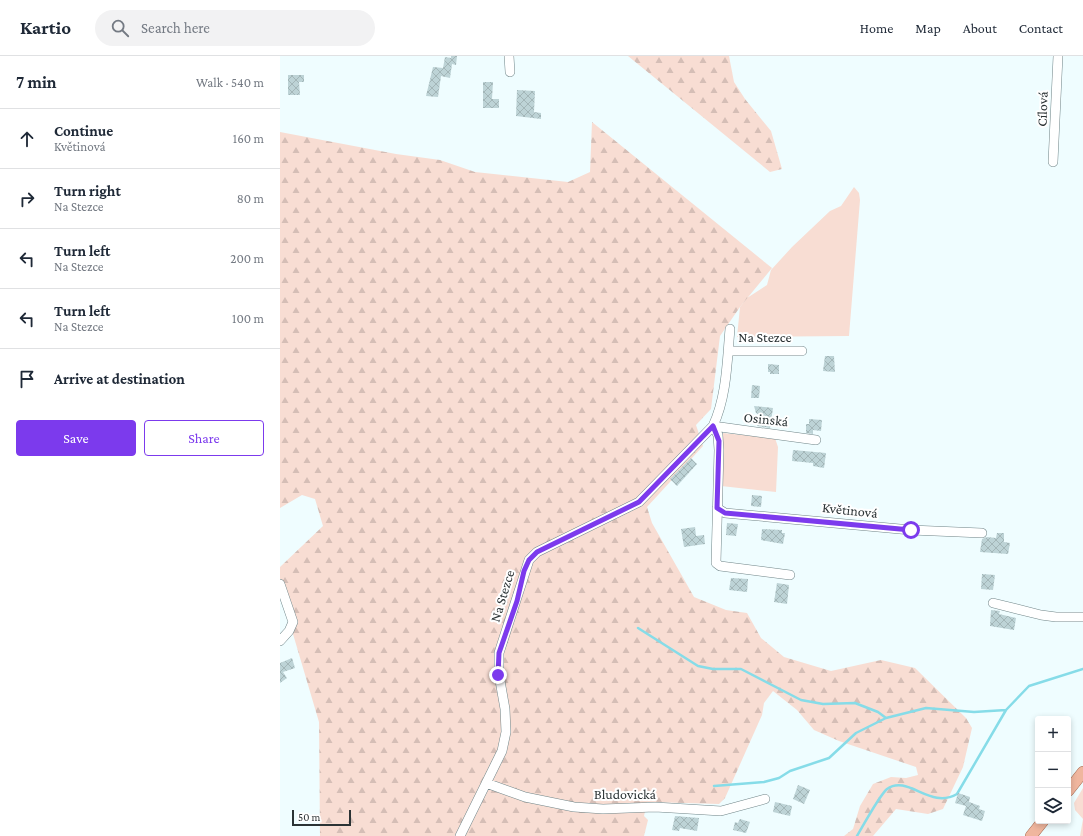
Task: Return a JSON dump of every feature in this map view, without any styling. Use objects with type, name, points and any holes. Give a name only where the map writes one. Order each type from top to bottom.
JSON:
[{"type":"main road","points":[[1070,788],[1083,772]]},
{"type":"main road","points":[[1031,836],[1041,824]]},
{"type":"street","points":[[509,56],[510,72]]},
{"type":"street","name":"Cílová","points":[[1053,162],[1058,56]]},
{"type":"street","name":"Na Stezce","points":[[460,836],[502,752],[506,732],[505,709],[498,675],[499,653],[517,601],[524,571],[529,560],[537,552],[639,502],[713,426],[719,412],[723,396],[730,329]]},
{"type":"street","name":"Na Stezce","points":[[728,351],[802,351]]},
{"type":"street","points":[[713,426],[719,441],[717,565],[790,575]]},
{"type":"street","name":"Osinská","points":[[713,426],[816,440]]},
{"type":"street","name":"Květinová","points":[[717,508],[725,513],[733,514],[911,530],[982,533]]},
{"type":"street","points":[[280,584],[293,622],[289,631],[280,641]]},
{"type":"street","points":[[993,603],[1041,615],[1056,617],[1083,617]]},
{"type":"street","name":"Bludovická","points":[[486,783],[525,797],[574,806],[604,809],[655,807],[722,811],[765,799]]},
{"type":"green space","points":[[628,56],[729,56],[734,82],[745,99],[771,131],[782,169],[770,172]]},
{"type":"green space","points":[[592,122],[772,268],[740,307],[720,336],[711,409],[696,425],[703,446],[647,507],[652,523],[694,597],[726,610],[747,613],[761,638],[784,657],[831,671],[881,660],[915,668],[966,718],[972,728],[963,767],[943,809],[928,814],[896,809],[873,836],[844,836],[853,829],[860,806],[873,784],[891,777],[906,778],[918,775],[916,767],[839,741],[814,730],[797,710],[773,691],[764,703],[762,715],[725,798],[719,804],[647,802],[644,816],[648,820],[644,836],[320,836],[319,722],[280,590],[280,567],[323,526],[315,499],[302,495],[280,508],[280,132],[396,154],[440,160],[475,172],[568,182],[590,172]]},
{"type":"green space","points":[[854,187],[859,193],[860,200],[849,336],[737,337],[740,307],[747,298],[767,285],[771,270],[792,247],[830,211],[841,206]]},
{"type":"green space","points":[[723,433],[775,438],[778,447],[776,492],[721,486]]},
{"type":"green space","points":[[1083,788],[1083,819],[1075,810],[1074,803]]},
{"type":"green space","points":[[1083,819],[1083,836],[1080,836]]},
{"type":"building","points":[[451,56],[457,56],[456,65],[452,64],[450,78],[441,76],[438,97],[426,96],[433,67],[443,68],[445,57],[451,58]]},
{"type":"building","points":[[288,75],[304,75],[304,82],[299,82],[300,95],[288,95]]},
{"type":"building","points":[[483,82],[493,82],[492,99],[499,99],[499,108],[483,108]]},
{"type":"building","points":[[517,90],[535,91],[534,112],[541,113],[541,119],[516,116]]},
{"type":"building","points":[[825,356],[834,356],[835,372],[823,371]]},
{"type":"building","points":[[768,364],[779,365],[779,374],[770,374],[770,372],[768,372]]},
{"type":"building","points":[[752,385],[760,386],[759,398],[751,398]]},
{"type":"building","points":[[754,406],[773,408],[770,428],[757,426],[758,414],[756,413]]},
{"type":"building","points":[[809,419],[822,420],[821,431],[813,430],[813,434],[806,433],[806,424],[809,424]]},
{"type":"building","points":[[793,450],[826,453],[824,468],[813,466],[813,463],[792,461]]},
{"type":"building","points":[[691,458],[697,464],[677,486],[670,479]]},
{"type":"building","points":[[752,495],[762,496],[761,507],[751,506]]},
{"type":"building","points":[[727,523],[738,524],[736,536],[726,535]]},
{"type":"building","points":[[695,527],[696,536],[704,535],[705,544],[684,547],[681,529]]},
{"type":"building","points":[[762,529],[782,530],[782,533],[785,533],[783,544],[761,540]]},
{"type":"building","points":[[997,533],[1004,533],[1004,542],[1010,543],[1008,554],[980,552],[982,539],[987,537],[996,538]]},
{"type":"building","points":[[982,574],[995,575],[993,590],[981,589]]},
{"type":"building","points":[[731,578],[748,579],[747,592],[729,590]]},
{"type":"building","points":[[777,583],[789,585],[787,604],[774,602]]},
{"type":"building","points":[[991,610],[1000,611],[999,614],[1016,618],[1014,630],[990,626]]},
{"type":"building","points":[[292,658],[295,668],[283,672],[287,678],[280,683],[280,663]]},
{"type":"building","points":[[798,785],[810,790],[804,804],[793,799]]},
{"type":"building","points":[[958,793],[970,797],[969,802],[980,806],[979,809],[985,811],[982,821],[963,815],[966,806],[955,803]]},
{"type":"building","points":[[775,802],[792,806],[790,816],[773,812]]},
{"type":"building","points":[[675,816],[699,818],[697,831],[680,828],[679,831],[672,830]]},
{"type":"building","points":[[740,819],[750,822],[746,833],[733,830],[735,822],[738,823]]},
{"type":"waterway","points":[[638,628],[698,666],[713,669],[741,669],[801,700],[823,704],[855,703],[878,712],[886,718]]},
{"type":"waterway","points":[[714,786],[764,782],[779,778],[790,771],[829,758],[856,733],[886,718],[926,708],[974,712],[1006,710],[1029,686],[1083,669]]},
{"type":"waterway","points":[[857,836],[876,804],[887,789],[895,786],[903,786],[938,798],[947,798],[957,794],[1006,710]]},
{"type":"route","points":[[498,675],[499,653],[504,634],[517,601],[524,571],[529,560],[537,552],[639,502],[713,426],[718,434],[719,441],[717,508],[725,513],[911,530]]}]
